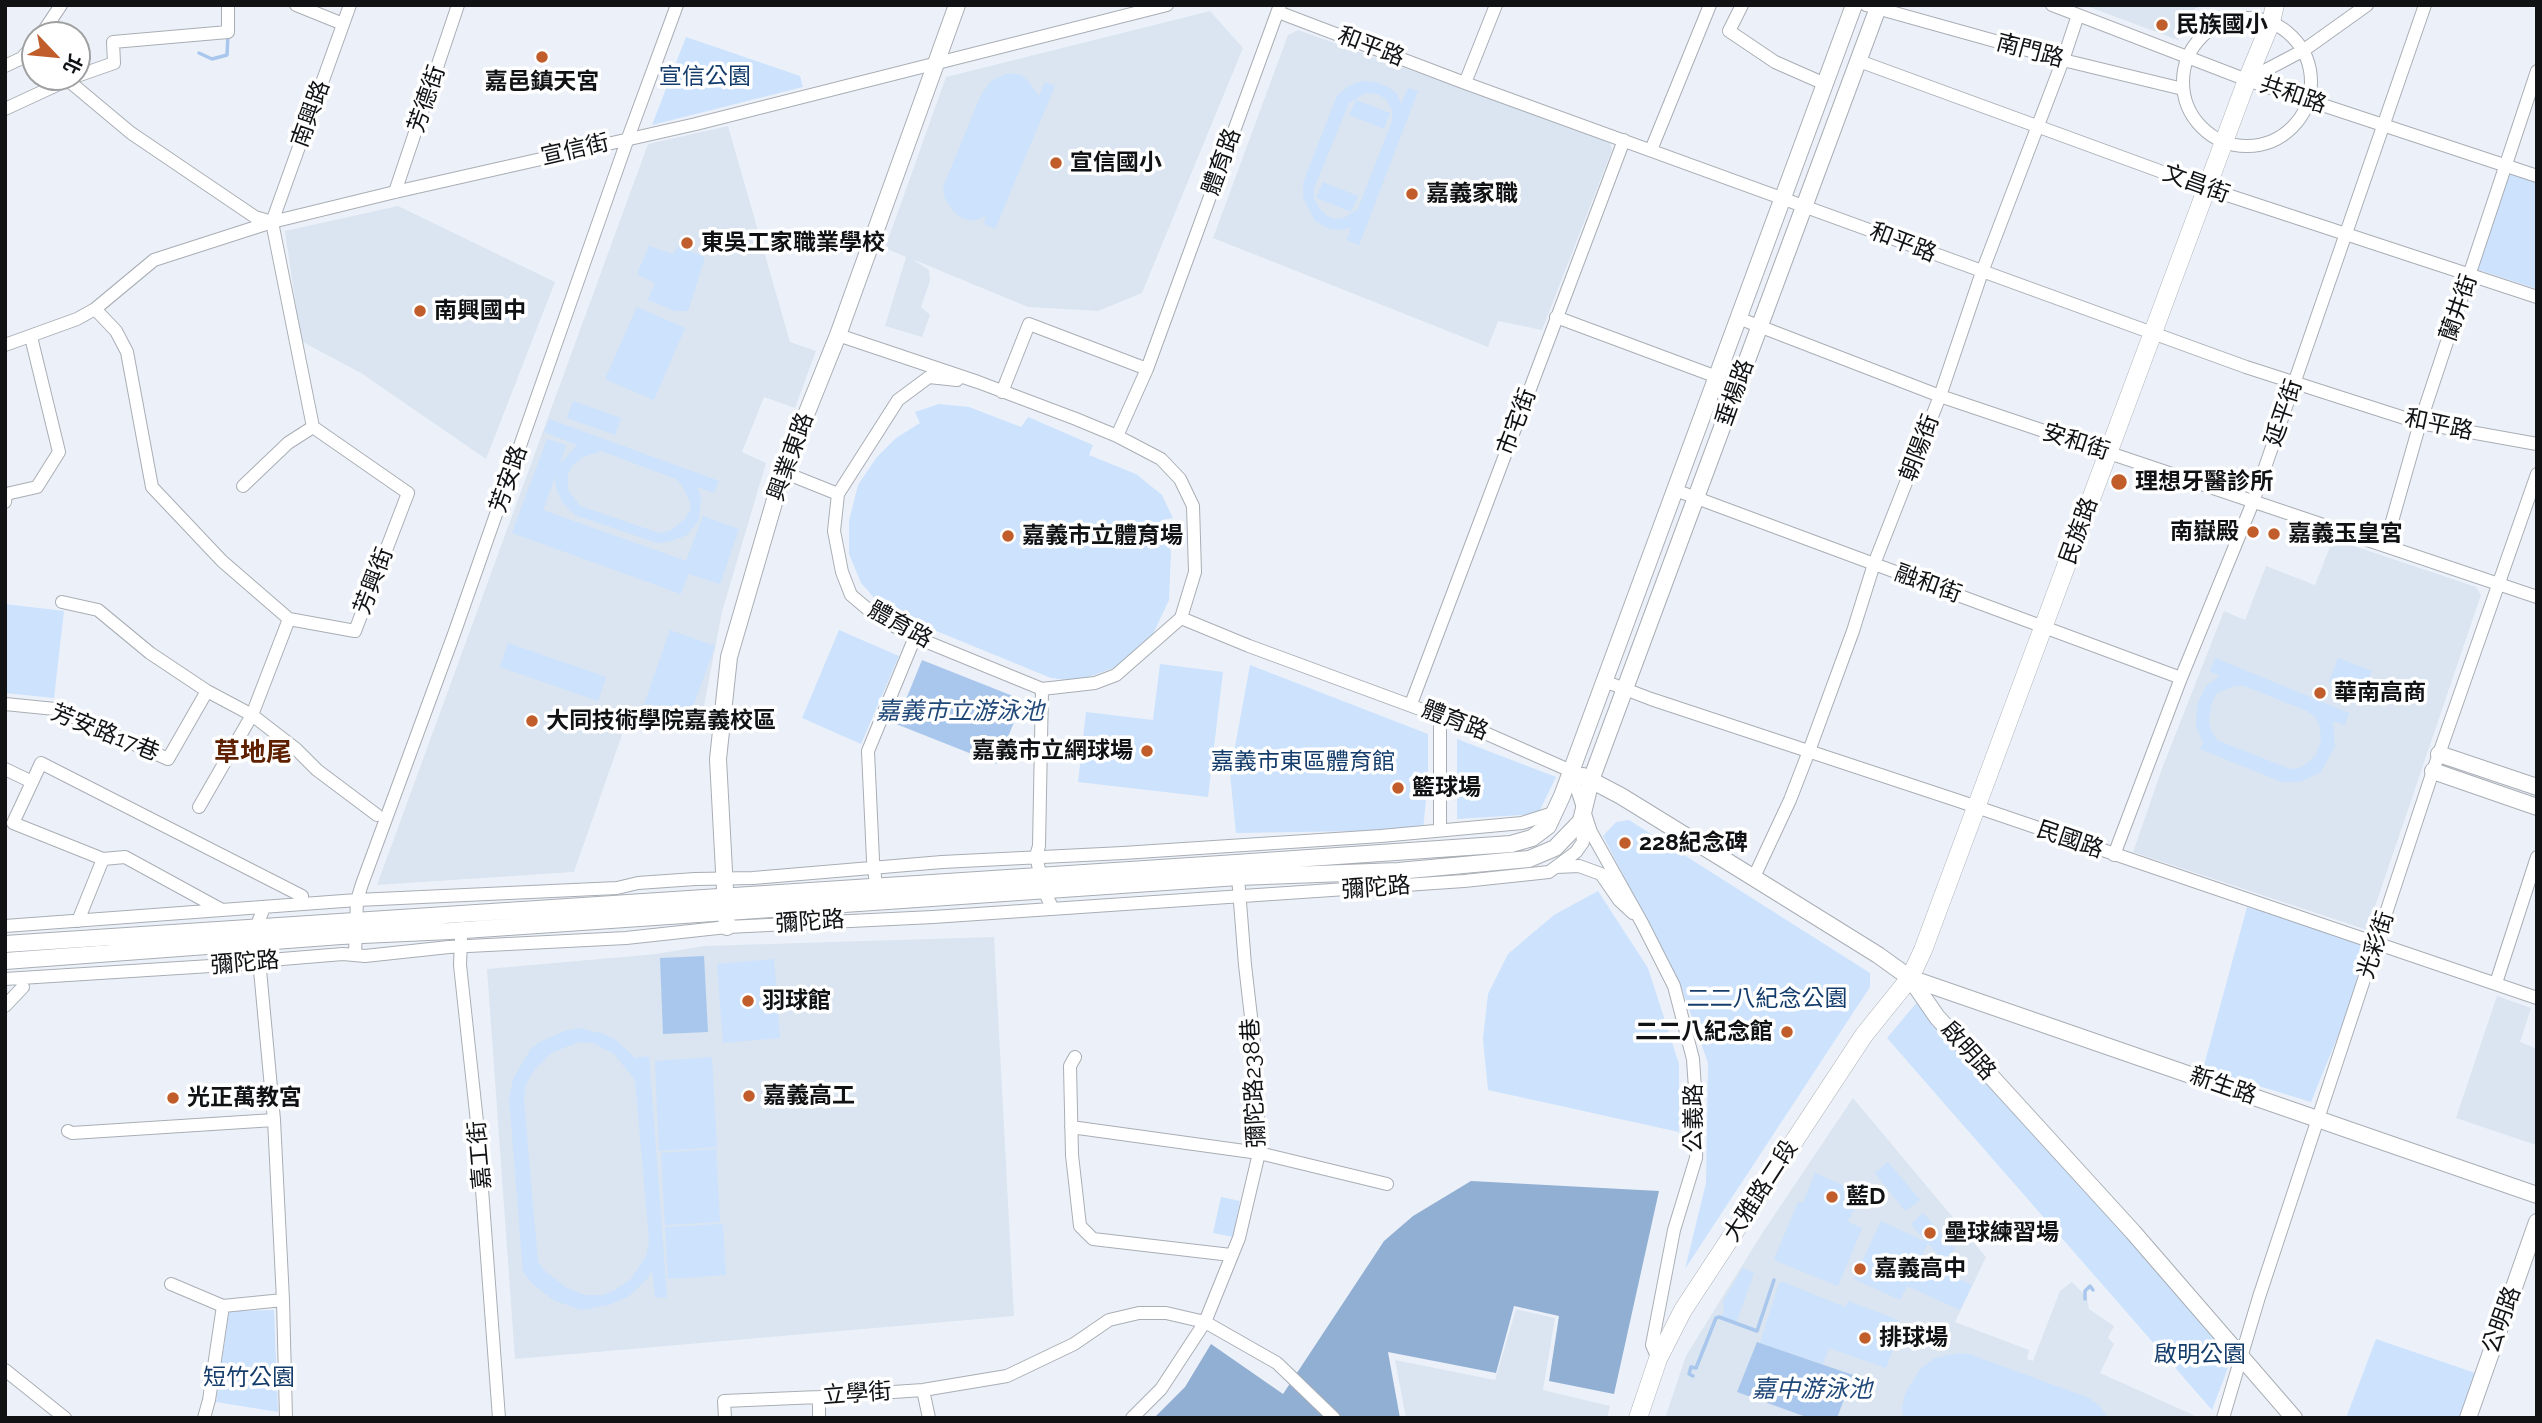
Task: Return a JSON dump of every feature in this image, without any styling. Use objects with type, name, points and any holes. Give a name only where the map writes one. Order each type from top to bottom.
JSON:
[{"type":"main road","name":"民族路","points":[[1910,978],[1923,950],[2273,14]]},
{"type":"main road","name":"大雅路二段","points":[[1638,1418],[1658,1359],[1683,1310],[1864,1035],[1910,978]]},
{"type":"street","points":[[50,21],[61,5]]},
{"type":"street","points":[[91,71],[114,63],[113,42],[228,32],[228,5]]},
{"type":"street","points":[[296,5],[343,23]]},
{"type":"street","name":"南興路","points":[[272,222],[350,5]]},
{"type":"street","name":"芳德街","points":[[395,192],[458,5]]},
{"type":"street","name":"芳安路","points":[[355,955],[357,900],[459,621],[677,5]]},
{"type":"street","name":"興業東路","points":[[727,920],[718,760],[729,657],[783,472],[838,335],[957,5]]},
{"type":"street","name":"宣信街","points":[[5,345],[76,319],[95,309],[154,260],[272,222],[696,124],[1167,5]]},
{"type":"street","points":[[1465,83],[1496,5]]},
{"type":"street","points":[[1651,150],[1710,5]]},
{"type":"street","points":[[1742,5],[1729,31],[1775,62],[1825,84]]},
{"type":"street","name":"垂楊路","points":[[1571,771],[1854,5]]},
{"type":"street","name":"共和路","points":[[2052,5],[2247,80],[2537,176]]},
{"type":"street","points":[[2247,80],[2304,50],[2367,5]]},
{"type":"street","name":"延平街","points":[[2113,855],[2253,502],[2425,5]]},
{"type":"street","name":"垂楊路","points":[[1591,780],[1858,61],[1874,7]]},
{"type":"street","name":"南門路","points":[[1874,7],[2063,60],[2183,89]]},
{"type":"street","name":"和平路","points":[[1279,9],[1465,83],[2295,383],[2420,423],[2537,444]]},
{"type":"street","name":"體育路","points":[[1117,436],[1147,369],[1279,9]]},
{"type":"street","points":[[2273,14],[2304,50],[2311,66],[2309,101],[2300,119],[2286,134],[2268,143],[2248,147],[2211,136],[2197,123],[2187,106],[2183,72],[2188,56],[2199,39],[2215,26],[2233,18],[2273,14]]},
{"type":"street","name":"朝陽街","points":[[1754,877],[1790,800],[1809,751],[1874,564],[1940,396],[1982,272],[2078,15]]},
{"type":"street","points":[[5,66],[21,58]]},
{"type":"street","name":"文昌街","points":[[1858,61],[2206,188],[2537,297]]},
{"type":"street","name":"蘭井街","points":[[2385,546],[2420,423],[2537,71]]},
{"type":"street","points":[[5,109],[43,91]]},
{"type":"street","points":[[84,91],[131,133],[255,217],[272,222],[313,427],[288,443],[243,486]]},
{"type":"street","name":"市宅街","points":[[1411,704],[1624,140]]},
{"type":"street","points":[[95,309],[116,331],[127,352],[152,487],[222,561],[289,619],[252,715],[199,807]]},
{"type":"street","points":[[1556,317],[1717,377]]},
{"type":"street","name":"安和街","points":[[1738,318],[1940,396],[2537,597]]},
{"type":"street","points":[[1002,392],[1029,324],[1147,369]]},
{"type":"street","name":"體育路","points":[[838,335],[978,382],[1117,436],[1161,459],[1180,479],[1194,506],[1195,572],[1181,618],[1116,675],[1095,683],[1042,689],[915,637],[877,617],[850,595],[842,572],[834,531],[838,494],[898,400],[929,377],[978,382]]},
{"type":"street","points":[[5,502],[6,495],[37,487],[59,452],[31,337]]},
{"type":"street","name":"芳興街","points":[[289,619],[355,631],[408,493],[313,427]]},
{"type":"street","points":[[783,472],[838,494]]},
{"type":"street","name":"光彩街","points":[[2223,1418],[2242,1358],[2243,1345],[2317,1119],[2433,771],[2537,474]]},
{"type":"street","name":"融和街","points":[[1675,490],[2181,678]]},
{"type":"street","points":[[62,602],[98,610],[150,653],[207,691],[252,715],[296,749],[317,770],[377,815]]},
{"type":"street","name":"體育路","points":[[1181,618],[1249,646],[1497,737],[1571,771]]},
{"type":"street","points":[[878,902],[873,863],[868,751],[915,637]]},
{"type":"street","name":"民國路","points":[[1604,681],[2537,998]]},
{"type":"street","points":[[1042,689],[1038,851],[1044,891],[1053,909]]},
{"type":"street","name":"芳安路17巷","points":[[5,704],[55,709],[168,760],[207,691]]},
{"type":"street","points":[[1440,716],[1440,829]]},
{"type":"street","points":[[2439,754],[2537,787]]},
{"type":"street","points":[[223,910],[125,857],[103,859],[13,823],[41,763],[302,897]]},
{"type":"street","points":[[5,769],[32,782]]},
{"type":"street","name":"彌陀路","points":[[5,979],[632,937],[727,920],[878,902],[944,881],[1511,844],[1532,838],[1549,826],[1571,771]]},
{"type":"street","name":"啟明路","points":[[1571,771],[1621,796],[1754,877],[1910,978],[1937,1017],[1964,1048],[2133,1232],[2294,1418]]},
{"type":"street","name":"公義路","points":[[1571,771],[1582,815],[1643,922],[1674,986],[1693,1059],[1697,1119],[1696,1158],[1674,1230],[1652,1345],[1658,1359]]},
{"type":"street","points":[[2433,771],[2537,807]]},
{"type":"street","name":"彌陀路","points":[[5,926],[467,894],[628,880],[695,879],[725,887],[878,902],[1053,909],[1425,884],[1549,872],[1576,852],[1583,842],[1582,815],[1591,780]]},
{"type":"street","name":"彌陀路","points":[[5,944],[256,934],[630,910],[725,887],[873,863],[942,862],[1038,851],[1123,853],[1381,836],[1522,823],[1553,813]]},
{"type":"street","name":"彌陀路","points":[[946,906],[1044,891],[1238,877],[1398,871],[1529,859],[1555,848],[1582,815]]},
{"type":"street","points":[[2496,983],[2537,857]]},
{"type":"street","points":[[78,921],[103,859]]},
{"type":"street","points":[[942,862],[946,906]]},
{"type":"street","name":"公義路","points":[[1555,867],[1579,866],[1601,874],[1619,900],[1643,922]]},
{"type":"street","name":"彌陀路238巷","points":[[1132,1418],[1161,1389],[1205,1322],[1239,1238],[1259,1153],[1256,1060],[1238,877]]},
{"type":"street","points":[[628,880],[632,937]]},
{"type":"street","name":"嘉工街","points":[[467,894],[460,947],[491,1285],[499,1418]]},
{"type":"street","points":[[264,908],[256,934],[274,1120],[284,1300],[286,1418]]},
{"type":"street","name":"彌陀路","points":[[630,910],[727,920]]},
{"type":"street","name":"彌陀路","points":[[5,961],[256,934]]},
{"type":"street","name":"新生路","points":[[1910,978],[2537,1195]]},
{"type":"street","points":[[5,1006],[23,987]]},
{"type":"street","points":[[1075,1057],[1070,1066],[1071,1127],[1080,1226],[1093,1239],[1231,1255]]},
{"type":"street","points":[[68,1131],[72,1133],[274,1120]]},
{"type":"street","points":[[1071,1127],[1259,1153],[1387,1184]]},
{"type":"street","name":"公明路","points":[[2468,1418],[2537,1222]]},
{"type":"street","points":[[171,1284],[223,1306],[284,1300]]},
{"type":"street","points":[[204,1418],[223,1306]]},
{"type":"street","name":"立學街","points":[[725,1418],[724,1401],[819,1398],[923,1390],[1007,1376],[1074,1344],[1109,1320],[1139,1313],[1166,1313],[1205,1322],[1277,1363],[1334,1418]]},
{"type":"street","points":[[5,1370],[65,1418]]},
{"type":"street","points":[[923,1390],[929,1418]]},
{"type":"street","points":[[819,1398],[819,1418]]},
{"type":"shaded area","name":"民族國小","points":[[2084,5],[2202,5],[2193,10],[2178,40]]},
{"type":"shaded area","name":"宣信國小","points":[[1210,11],[1243,48],[1142,293],[1098,311],[1028,307],[912,259],[929,270],[930,281],[921,307],[930,315],[922,337],[885,326],[906,257],[885,248],[946,77]]},
{"type":"shaded area","name":"嘉義家職","points":[[1298,30],[1609,141],[1612,150],[1542,330],[1498,321],[1488,347],[1213,238],[1288,35]]},
{"type":"shaded area","points":[[728,126],[790,342],[816,351],[795,408],[764,397],[742,452],[766,463],[722,612],[699,732],[631,709],[574,872],[377,885],[648,144]]},
{"type":"shaded area","name":"南興國中","points":[[398,206],[555,282],[486,459],[361,373],[301,341],[285,231]]},
{"type":"shaded area","name":"華南高商","points":[[2333,539],[2476,587],[2481,595],[2367,930],[2133,852],[2163,766],[2224,611],[2245,620],[2266,566],[2315,585]]},
{"type":"shaded area","name":"嘉義高工","points":[[994,937],[1014,1316],[515,1359],[487,969],[656,954],[704,946]]},
{"type":"shaded area","points":[[2497,996],[2531,1008],[2520,1042],[2537,1049],[2536,1145],[2456,1118]]},
{"type":"shaded area","name":"嘉義高中","points":[[1853,1098],[1986,1257],[1955,1322],[2029,1350],[2027,1359],[2033,1361],[2060,1291],[2072,1282],[2087,1297],[2089,1309],[2114,1326],[2108,1338],[2114,1344],[2100,1373],[2200,1418],[1665,1418],[1686,1356],[1763,1232]]},
{"type":"shaded area","points":[[1471,1181],[1659,1191],[1614,1394],[1549,1381],[1559,1316],[1514,1306],[1496,1373],[1388,1352],[1400,1418],[1154,1418],[1185,1387],[1211,1344],[1283,1394],[1384,1241],[1413,1216]]},
{"type":"shaded area","points":[[1516,1309],[1555,1318],[1543,1390],[1610,1406],[1607,1418],[1406,1418],[1395,1360],[1495,1380]]},
{"type":"green space","name":"宣信公園","points":[[686,37],[800,76],[803,87],[652,125]]},
{"type":"green space","points":[[1008,73],[1021,75],[1039,96],[1045,82],[1055,86],[995,229],[984,224],[986,216],[974,221],[955,213],[945,199],[943,187],[981,95],[991,81]]},
{"type":"green space","points":[[1362,81],[1376,82],[1397,94],[1401,104],[1408,88],[1418,91],[1359,245],[1347,240],[1351,228],[1337,230],[1315,221],[1303,197],[1303,183],[1337,96],[1349,86]],"holes":[[[1365,93],[1377,94],[1386,99],[1392,110],[1392,121],[1358,209],[1346,217],[1336,219],[1327,216],[1314,199],[1314,188],[1349,103]]]},
{"type":"green space","points":[[1356,100],[1390,113],[1384,129],[1349,115]]},
{"type":"green space","points":[[2509,172],[2537,181],[2537,289],[2476,269]]},
{"type":"green space","points":[[1323,182],[1358,196],[1351,212],[1316,198]]},
{"type":"green space","points":[[649,246],[673,254],[678,247],[705,257],[688,311],[675,311],[648,300],[655,283],[637,274]]},
{"type":"green space","points":[[637,307],[685,328],[654,400],[605,379]]},
{"type":"green space","points":[[573,401],[621,418],[615,435],[567,418]]},
{"type":"green space","name":"嘉義市立體育場","points":[[939,404],[969,407],[1021,427],[1028,417],[1093,445],[1089,455],[1136,474],[1162,495],[1173,518],[1161,520],[1171,552],[1169,600],[1153,634],[1122,665],[1077,681],[1051,678],[885,610],[861,583],[849,554],[849,521],[858,485],[876,458],[896,438],[920,423],[915,412]]},
{"type":"green space","points":[[549,419],[719,481],[714,493],[697,487],[701,497],[699,520],[687,535],[668,542],[657,543],[575,515],[559,495],[555,484],[556,474],[543,510],[686,561],[703,516],[739,529],[720,584],[688,574],[681,594],[512,533],[547,439],[566,445],[560,464],[577,445],[544,432]],"holes":[[[601,451],[676,479],[682,485],[691,508],[686,518],[670,531],[659,533],[580,506],[568,490],[568,474],[572,466],[581,458]]]},
{"type":"green space","points":[[5,604],[64,611],[54,698],[5,693]]},
{"type":"green space","points":[[670,630],[715,646],[686,726],[642,710]]},
{"type":"green space","points":[[839,630],[899,656],[861,744],[802,718]]},
{"type":"green space","points":[[508,643],[606,677],[598,701],[500,667]]},
{"type":"green space","points":[[2215,658],[2349,713],[2345,725],[2333,721],[2335,746],[2321,772],[2300,782],[2282,782],[2200,749],[2203,743],[2196,725],[2197,704],[2206,686],[2220,676],[2210,671]],"holes":[[[2234,686],[2244,686],[2307,711],[2315,717],[2320,727],[2321,740],[2316,755],[2309,762],[2299,768],[2290,769],[2217,740],[2211,731],[2209,720],[2212,702],[2217,693]]]},
{"type":"green space","points":[[2338,658],[2372,671],[2364,695],[2329,682]]},
{"type":"green space","name":"嘉義市立網球場","points":[[1160,664],[1223,672],[1208,797],[1078,782],[1086,712],[1153,720]]},
{"type":"green space","name":"嘉義市東區體育館","points":[[1250,665],[1428,734],[1428,780],[1423,830],[1236,833],[1230,774]]},
{"type":"green space","points":[[1457,739],[1556,777],[1538,814],[1457,819]]},
{"type":"green space","name":"二二八紀念公園","points":[[1629,820],[1870,973],[1870,987],[1685,1269],[1706,1183],[1708,1063],[1682,989],[1603,836],[1616,822]]},
{"type":"green space","points":[[1598,891],[1648,968],[1679,1064],[1679,1132],[1488,1090],[1483,1039],[1488,994],[1508,954],[1554,915]]},
{"type":"green space","points":[[2247,907],[2376,943],[2311,1102],[2203,1069]]},
{"type":"green space","name":"羽球館","points":[[774,959],[780,1038],[723,1043],[717,964]]},
{"type":"green space","name":"啟明公園","points":[[1918,1001],[2234,1352],[2212,1410],[1887,1038]]},
{"type":"green space","points":[[579,1028],[604,1034],[616,1040],[635,1058],[649,1056],[667,1297],[655,1298],[652,1270],[647,1279],[629,1296],[609,1305],[581,1310],[553,1300],[523,1272],[509,1098],[513,1079],[530,1050],[540,1042]],"holes":[[[579,1042],[593,1043],[614,1054],[635,1080],[649,1241],[646,1256],[631,1279],[604,1295],[585,1295],[567,1288],[546,1272],[538,1262],[524,1101],[526,1084],[534,1070],[551,1053]]]},
{"type":"green space","points":[[712,1057],[717,1147],[659,1151],[655,1061]]},
{"type":"green space","points":[[716,1149],[720,1222],[665,1225],[661,1153]]},
{"type":"green space","points":[[1888,1162],[1920,1200],[1905,1211],[1875,1173]]},
{"type":"green space","points":[[1815,1173],[1861,1193],[1848,1222],[1862,1228],[1838,1286],[1774,1260],[1798,1202],[1803,1203]]},
{"type":"green space","points":[[1221,1197],[1240,1201],[1233,1237],[1213,1233]]},
{"type":"green space","points":[[1923,1213],[1955,1249],[1943,1260],[1928,1243],[1919,1261],[1972,1285],[1960,1310],[1907,1286],[1900,1300],[1854,1279],[1881,1221],[1926,1242],[1911,1224]]},
{"type":"green space","points":[[723,1224],[726,1275],[668,1279],[665,1227]]},
{"type":"green space","points":[[1743,1268],[1754,1273],[1736,1323],[1722,1318],[1723,1301]]},
{"type":"green space","points":[[1783,1282],[1845,1307],[1848,1301],[1898,1320],[1901,1328],[1886,1368],[1829,1348],[1823,1364],[1760,1343],[1779,1283]]},
{"type":"green space","name":"短竹公園","points":[[274,1310],[278,1412],[216,1402],[229,1311]]},
{"type":"green space","points":[[2376,1339],[2481,1375],[2463,1418],[2346,1418]]},
{"type":"green space","points":[[1959,1353],[1969,1354],[2089,1398],[2108,1418],[1904,1418],[1902,1408],[1905,1394],[1920,1369],[1935,1358]]},
{"type":"water","name":"嘉義市立游泳池","points":[[922,660],[1023,700],[997,764],[896,724]]},
{"type":"water","points":[[704,956],[708,1032],[663,1034],[660,958]]},
{"type":"water","name":"嘉中游泳池","points":[[1757,1342],[1853,1375],[1837,1418],[1809,1418],[1737,1392]]},
{"type":"waterway","points":[[199,53],[212,59],[227,55],[228,34]]},
{"type":"waterway","points":[[1693,1376],[1689,1374],[1691,1367],[1696,1368],[1716,1318],[1757,1331],[1774,1280]]},
{"type":"waterway","points":[[2085,1299],[2085,1291],[2090,1286],[2093,1290]]},
{"type":"place","name":"民族國小","points":[[2162,25]]},
{"type":"place","name":"嘉邑鎮天宮","points":[[542,57]]},
{"type":"place","name":"宣信國小","points":[[1056,163]]},
{"type":"place","name":"嘉義家職","points":[[1412,194]]},
{"type":"place","name":"東吳工家職業學校","points":[[687,243]]},
{"type":"place","name":"南興國中","points":[[420,311]]},
{"type":"place","name":"理想牙醫診所","points":[[2119,482]]},
{"type":"place","name":"南嶽殿","points":[[2253,532]]},
{"type":"place","name":"嘉義玉皇宮","points":[[2274,534]]},
{"type":"place","name":"嘉義市立體育場","points":[[1008,536]]},
{"type":"place","name":"華南高商","points":[[2320,693]]},
{"type":"place","name":"大同技術學院嘉義校區","points":[[532,721]]},
{"type":"place","name":"嘉義市立網球場","points":[[1147,751]]},
{"type":"place","name":"籃球場","points":[[1398,788]]},
{"type":"place","name":"228紀念碑","points":[[1625,843]]},
{"type":"place","name":"羽球館","points":[[748,1001]]},
{"type":"place","name":"二二八紀念館","points":[[1787,1032]]},
{"type":"place","name":"嘉義高工","points":[[749,1096]]},
{"type":"place","name":"光正萬教宮","points":[[173,1098]]},
{"type":"place","name":"藍D","points":[[1832,1197]]},
{"type":"place","name":"壘球練習場","points":[[1930,1233]]},
{"type":"place","name":"嘉義高中","points":[[1860,1269]]},
{"type":"place","name":"排球場","points":[[1865,1338]]},
{"type":"district","name":"草地尾","points":[[253,753]]}]
